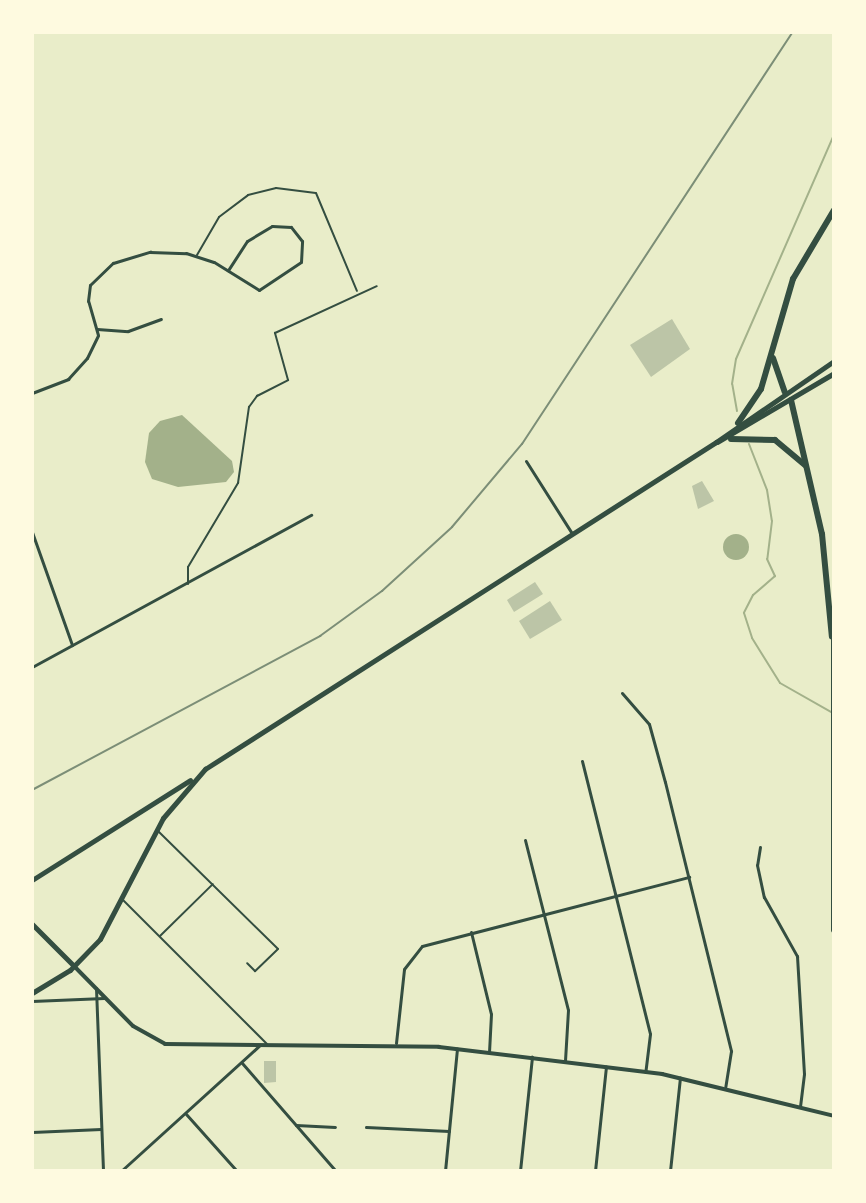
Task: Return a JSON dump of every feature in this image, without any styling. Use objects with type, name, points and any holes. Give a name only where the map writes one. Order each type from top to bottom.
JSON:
[{"type":"highway","points":[[738,423],[757,398],[788,291],[834,210]]},
{"type":"highway","points":[[773,350],[775,372],[785,392]]},
{"type":"highway","points":[[791,400],[826,558],[833,653]]},
{"type":"highway","points":[[731,439],[775,440],[794,452],[809,472]]},
{"type":"highway","points":[[834,634],[831,719],[834,930]]},
{"type":"main road","points":[[32,880],[716,442],[738,423],[834,361]]},
{"type":"main road","points":[[716,442],[731,439],[834,373]]},
{"type":"main road","points":[[785,392],[791,400]]},
{"type":"main road","points":[[32,993],[74,966],[101,938],[157,830],[195,777]]},
{"type":"main road","points":[[32,924],[140,1032],[165,1044],[396,1043],[489,1052],[680,1078],[833,1116]]},
{"type":"street","points":[[32,393],[74,374],[95,344],[97,329],[88,293],[103,269],[150,252],[197,256],[228,270],[256,290],[301,262],[304,250],[291,227],[279,224],[254,235],[228,270]]},
{"type":"street","points":[[97,329],[128,331],[161,319]]},
{"type":"street","points":[[526,461],[572,535]]},
{"type":"street","points":[[32,667],[311,515]]},
{"type":"street","points":[[32,532],[72,645]]},
{"type":"street","points":[[622,693],[649,724],[689,877],[731,1051],[725,1087]]},
{"type":"street","points":[[582,761],[650,1034],[645,1072]]},
{"type":"street","points":[[525,840],[570,1021],[565,1061]]},
{"type":"street","points":[[760,847],[757,865],[764,897],[797,956],[804,1074],[800,1106]]},
{"type":"street","points":[[396,1043],[409,958],[433,941],[689,877]]},
{"type":"street","points":[[471,932],[491,1014],[489,1052]]},
{"type":"street","points":[[96,988],[103,1171]]},
{"type":"street","points":[[32,1001],[105,998]]},
{"type":"street","points":[[121,1171],[260,1045]]},
{"type":"street","points":[[445,1171],[457,1049]]},
{"type":"street","points":[[520,1171],[532,1057]]},
{"type":"street","points":[[242,1063],[336,1171]]},
{"type":"street","points":[[595,1171],[606,1067]]},
{"type":"street","points":[[670,1171],[680,1078]]},
{"type":"street","points":[[186,1114],[237,1171]]},
{"type":"street","points":[[296,1125],[335,1127]]},
{"type":"street","points":[[366,1127],[449,1131]]},
{"type":"street","points":[[32,1132],[101,1129]]},
{"type":"lane","points":[[197,256],[219,217],[248,195],[276,188],[316,193],[357,291]]},
{"type":"lane","points":[[188,584],[188,567],[238,483],[249,407],[257,396],[288,380],[275,333],[357,291],[377,286]]},
{"type":"lane","points":[[157,830],[278,949],[255,971],[247,963]]},
{"type":"lane","points":[[159,937],[214,883]]},
{"type":"lane","points":[[123,900],[268,1045]]},
{"type":"shaded area","points":[[182,415],[232,461],[234,472],[226,482],[178,487],[152,479],[145,462],[149,433],[160,421]]},
{"type":"shaded area","points":[[736,534],[745,538],[749,547],[745,556],[736,560],[727,556],[723,547],[727,538]]},
{"type":"building","points":[[672,319],[690,349],[651,377],[630,345]]},
{"type":"building","points":[[702,481],[714,501],[698,509],[692,486]]},
{"type":"building","points":[[535,582],[543,594],[514,612],[507,600]]},
{"type":"building","points":[[550,601],[562,620],[530,639],[519,621]]},
{"type":"building","points":[[264,1061],[276,1061],[276,1082],[264,1083]]},
{"type":"waterway","points":[[737,411],[732,384],[736,359],[834,135]]},
{"type":"waterway","points":[[749,444],[767,490],[772,521],[767,559],[775,576],[753,595],[744,613],[752,638],[780,683],[831,712]]},
{"type":"railway","points":[[32,790],[320,636],[382,591],[452,527],[522,444],[793,32]]}]
